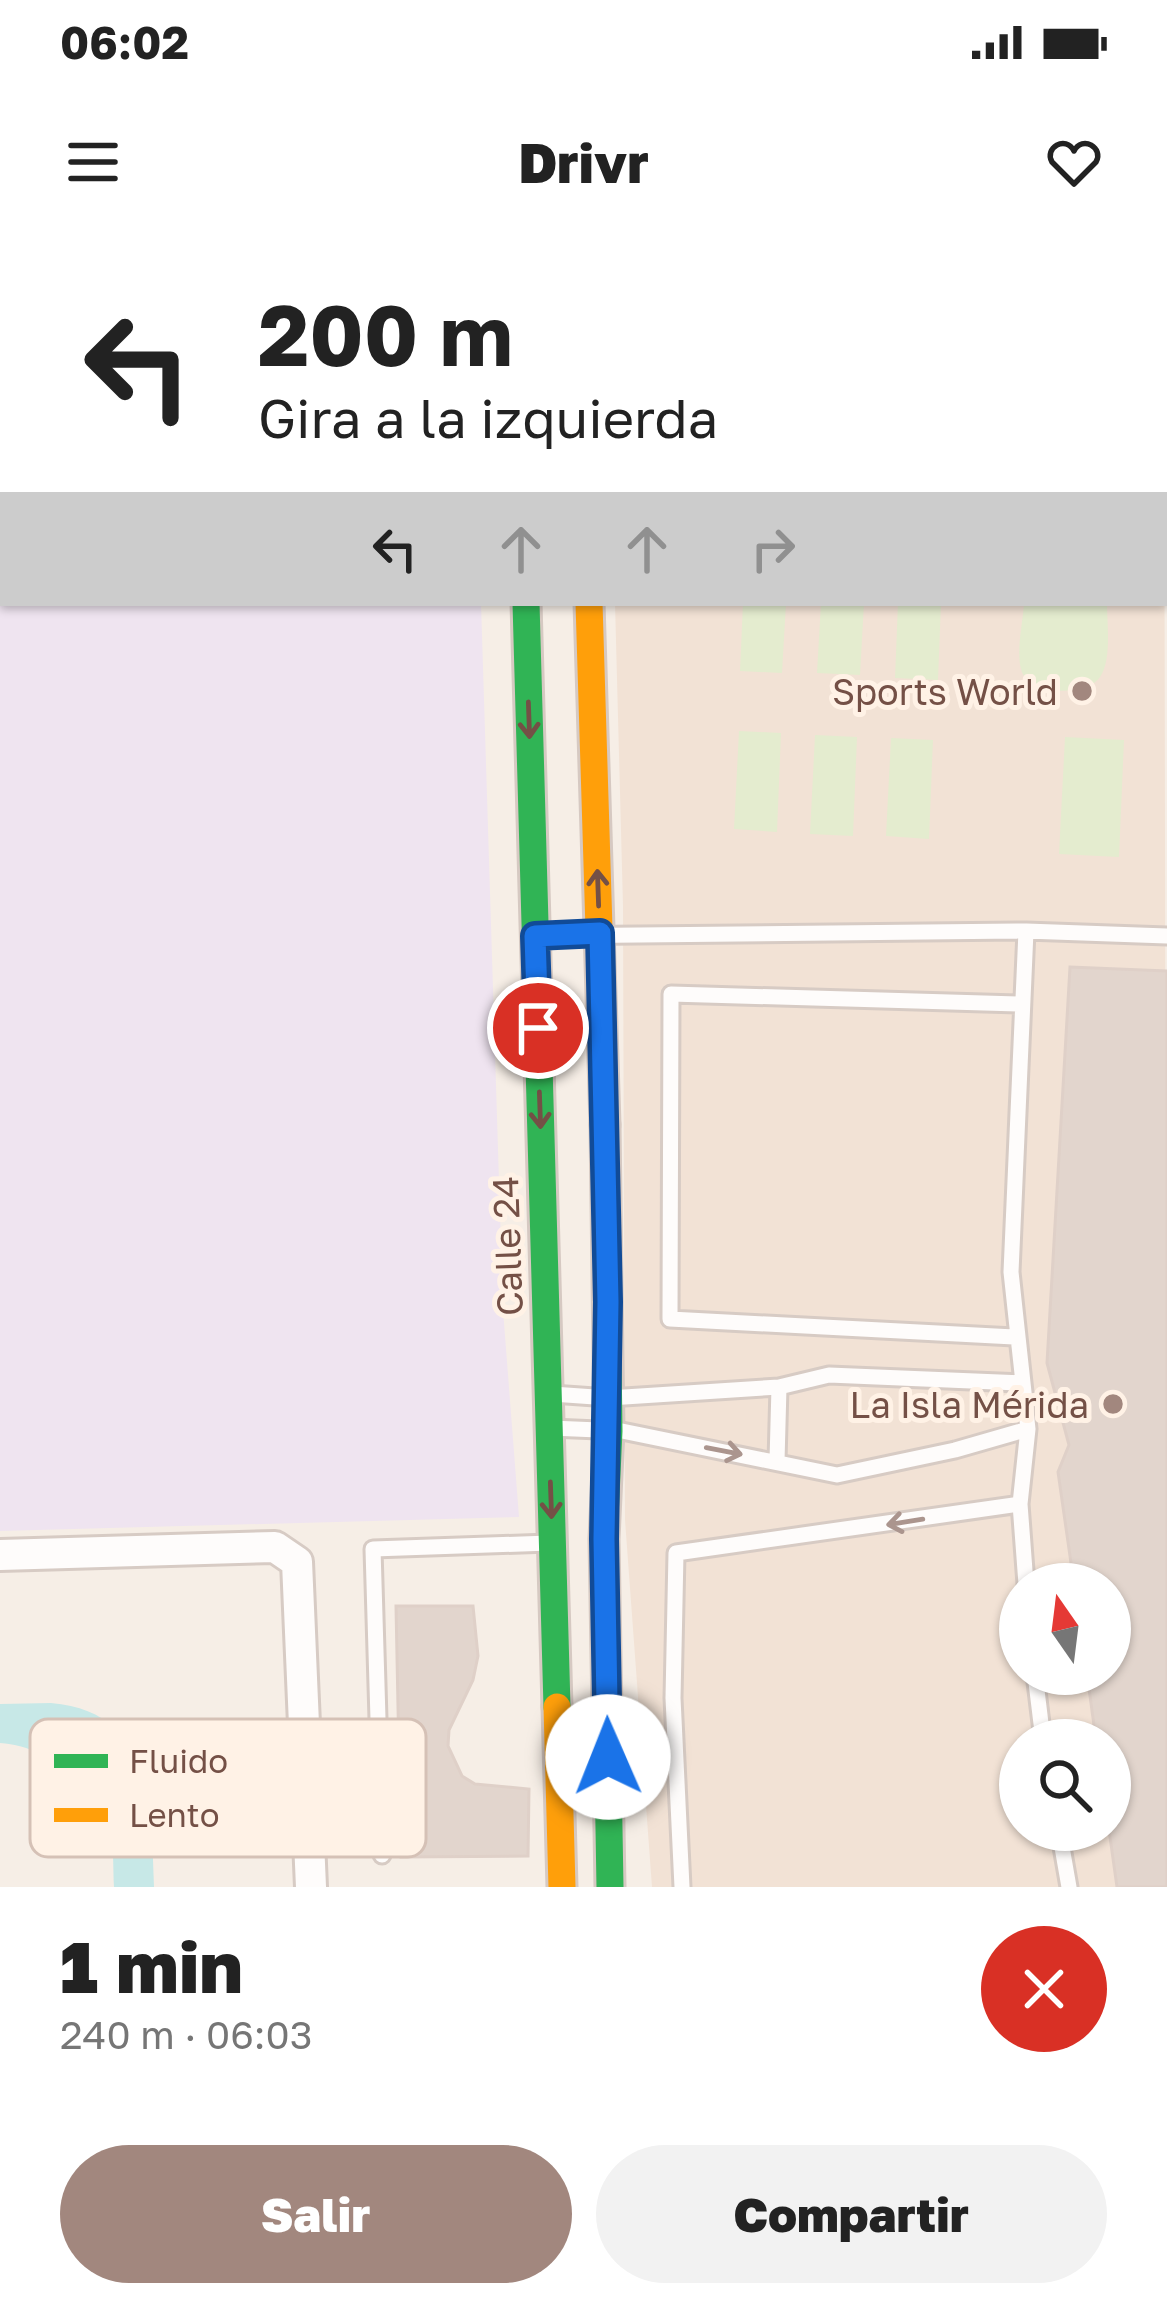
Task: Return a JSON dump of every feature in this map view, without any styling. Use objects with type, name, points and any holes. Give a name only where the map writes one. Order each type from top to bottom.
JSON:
[{"type":"main road","name":"Calle 24","points":[[526,606],[562,1887]]},
{"type":"main road","points":[[589,606],[609,1398],[604,1539],[610,1887]]},
{"type":"street","points":[[0,1555],[275,1547],[297,1562],[303,1719]]},
{"type":"street","points":[[309,1857],[310,1887]]},
{"type":"lane","points":[[535,936],[1026,931],[1167,936]]},
{"type":"lane","points":[[1024,1563],[1020,1504],[1028,1429],[1014,1337],[1012,1254],[1026,931]]},
{"type":"lane","points":[[1014,1337],[670,1319],[671,994],[1021,1004]]},
{"type":"lane","points":[[548,1394],[609,1398],[778,1387],[830,1376],[1021,1383]]},
{"type":"lane","points":[[777,1461],[778,1387]]},
{"type":"lane","points":[[548,1428],[609,1431],[837,1475],[1028,1429]]},
{"type":"lane","points":[[682,1887],[674,1698],[676,1553],[1020,1504]]},
{"type":"lane","points":[[378,1719],[373,1549],[552,1544]]},
{"type":"lane","points":[[1063,1851],[1069,1887]]},
{"type":"shaded area","points":[[0,606],[481,606],[503,1310],[519,1517],[0,1531]]},
{"type":"shaded area","points":[[615,606],[1165,606],[1167,1887],[652,1887],[625,1520],[623,906]]},
{"type":"green space","points":[[743,606],[786,606],[782,673],[740,671]]},
{"type":"green space","points":[[821,606],[864,606],[860,675],[817,673]]},
{"type":"green space","points":[[898,606],[941,606],[938,680],[895,678]]},
{"type":"green space","points":[[1024,606],[1107,606],[1106,661],[1093,684],[1071,690],[1045,689],[1026,678],[1019,653]]},
{"type":"green space","points":[[739,731],[781,733],[777,832],[734,829]]},
{"type":"green space","points":[[815,735],[857,737],[853,836],[810,834]]},
{"type":"green space","points":[[1065,737],[1124,740],[1119,857],[1059,854]]},
{"type":"green space","points":[[891,738],[933,740],[929,839],[886,836]]},
{"type":"water","points":[[51,1703],[85,1710],[101,1719],[30,1719],[30,1750],[0,1743],[0,1704]]},
{"type":"water","points":[[112,1857],[153,1857],[154,1887],[114,1887]]},
{"type":"building","name":"La Isla Mérida","points":[[1070,967],[1167,971],[1167,1887],[1117,1887],[1112,1851],[1131,1851],[1131,1719],[1093,1719],[1090,1695],[1131,1695],[1131,1563],[1071,1563],[1058,1472],[1069,1445],[1047,1363]]},
{"type":"building","points":[[396,1606],[473,1606],[478,1656],[473,1680],[449,1730],[448,1746],[462,1776],[475,1784],[529,1789],[528,1856],[426,1857],[426,1719],[398,1719]]},
{"type":"traffic: fast","points":[[526,606],[557,1707]]},
{"type":"traffic: fast","points":[[605,1125],[609,1431],[604,1539],[610,1887]]},
{"type":"traffic: slow","points":[[589,606],[605,1125]]},
{"type":"traffic: slow","points":[[557,1707],[562,1887]]},
{"type":"place","name":"Sports World","points":[[1082,691]]},
{"type":"place","name":"La Isla Mérida","points":[[1113,1404]]},
{"type":"route","points":[[538,1028],[535,936],[600,933],[608,1302],[604,1539],[608,1757]]}]
